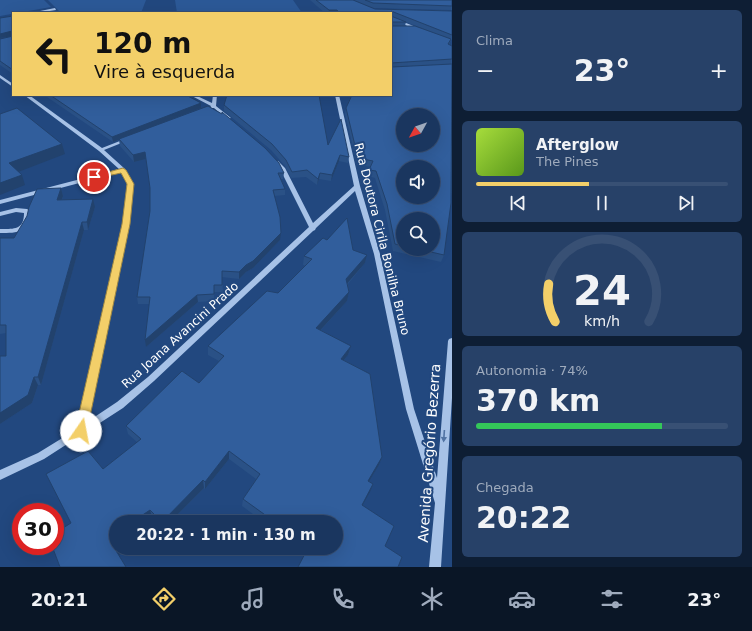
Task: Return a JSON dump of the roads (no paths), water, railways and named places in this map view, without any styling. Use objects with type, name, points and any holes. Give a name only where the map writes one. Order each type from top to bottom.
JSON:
[{"type":"street","points":[[40,12],[55,10]]},
{"type":"street","points":[[392,18],[423,31]]},
{"type":"street","points":[[406,29],[417,29]]},
{"type":"street","points":[[0,76],[12,85]]},
{"type":"street","points":[[27,96],[102,150],[123,170],[130,184],[126,224],[81,431]]},
{"type":"street","points":[[194,96],[214,106],[233,121]]},
{"type":"street","points":[[214,106],[215,96]]},
{"type":"street","name":"Rua Doutora Cirila Bonilha Bruno","points":[[337,96],[357,186],[377,254],[410,409],[440,503]]},
{"type":"street","points":[[205,110],[214,106]]},
{"type":"street","points":[[102,150],[131,138]]},
{"type":"street","points":[[273,158],[282,168],[312,229]]},
{"type":"street","points":[[0,202],[123,170]]},
{"type":"street","name":"Rua Joana Avancini Prado","points":[[0,475],[41,456],[120,405],[151,379],[357,186]]},
{"type":"street","points":[[0,214],[16,210],[27,211],[28,219],[25,225],[17,231],[0,231]]},
{"type":"street","name":"Avenida Gregório Bezerra","points":[[435,567],[452,341]]}]
